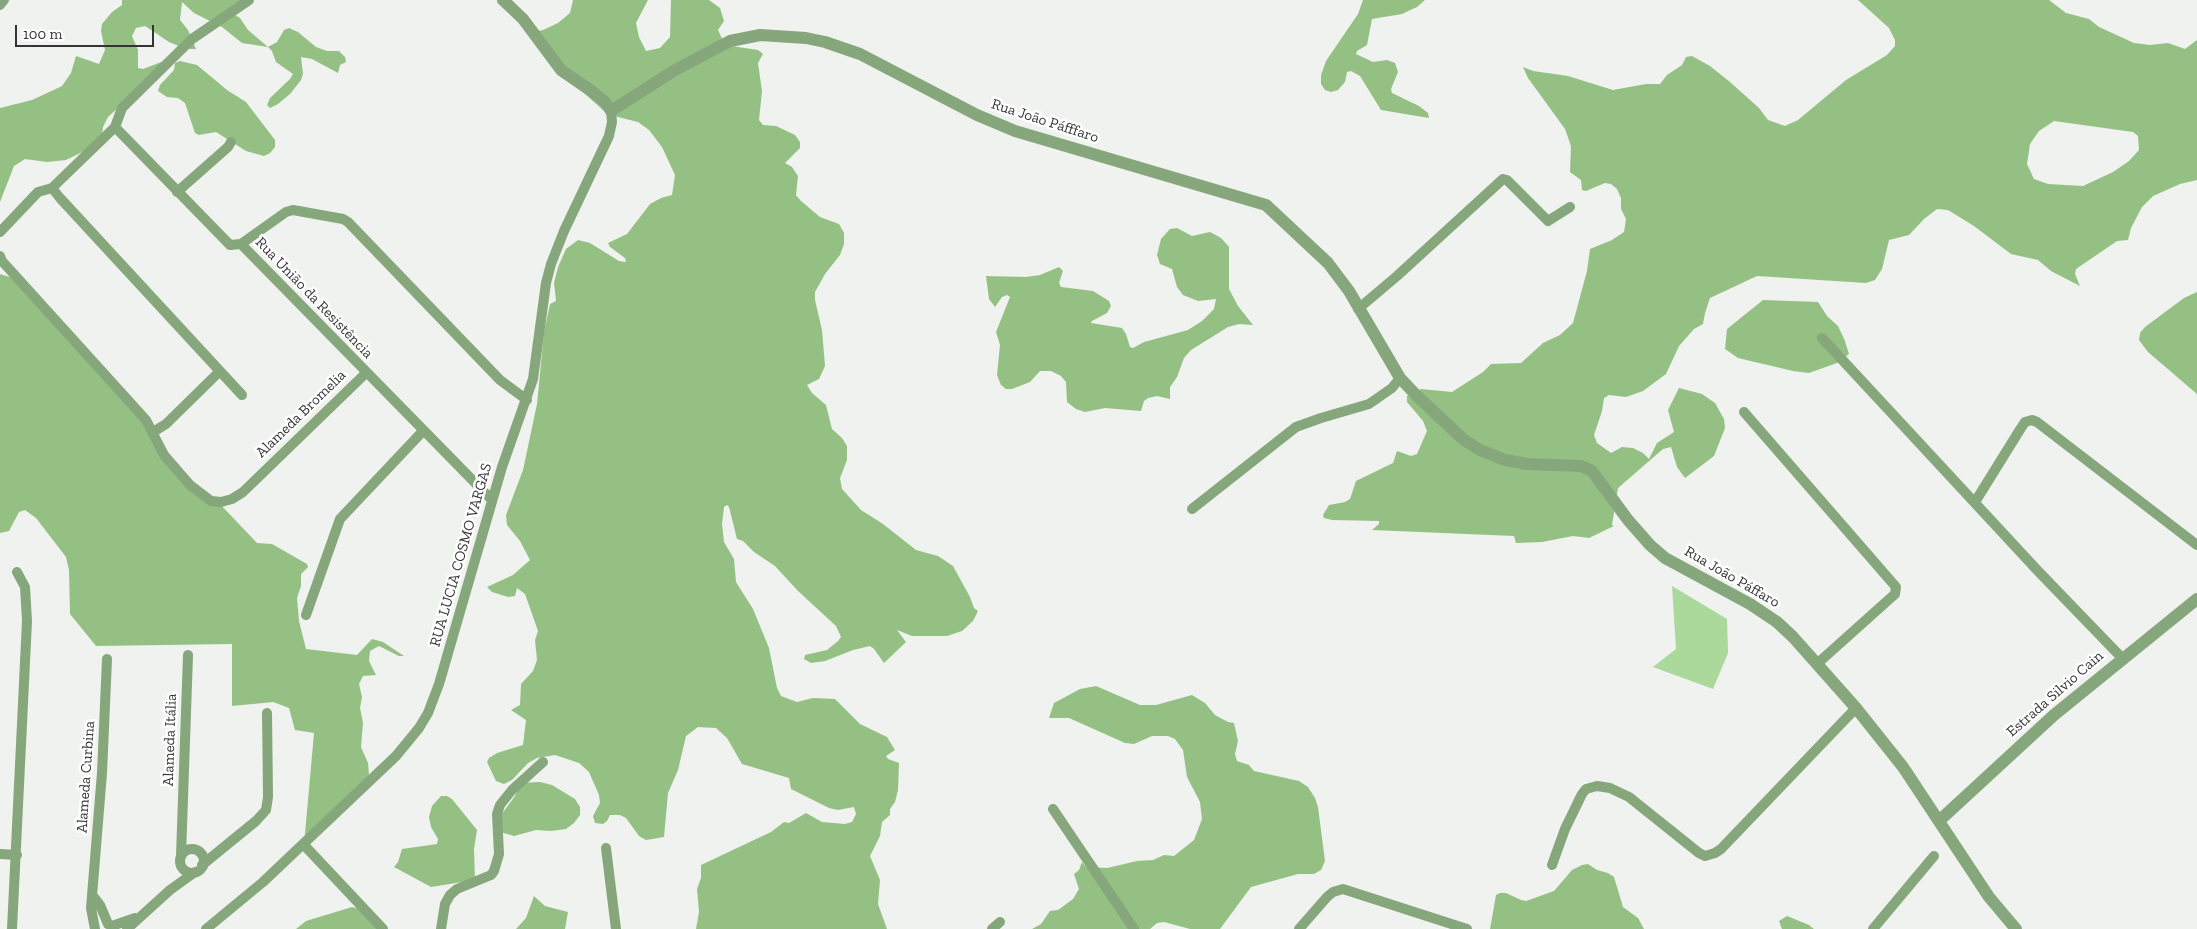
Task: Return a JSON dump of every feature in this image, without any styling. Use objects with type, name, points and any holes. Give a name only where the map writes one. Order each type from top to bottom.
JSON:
[{"type":"street","points":[[0,5],[4,0]]},
{"type":"street","points":[[0,232],[38,192],[52,188],[115,127],[122,108],[192,39],[249,0]]},
{"type":"street","points":[[503,0],[523,19],[561,70],[593,92],[605,102],[611,111]]},
{"type":"street","name":"Rua João Páfffaro","points":[[611,111],[675,70],[730,41],[760,35],[806,38],[825,42],[860,54],[977,115],[1015,131],[1266,205],[1274,210],[1328,263],[1348,291],[1400,378],[1409,388]]},
{"type":"street","name":"RUA LUCIA COSMO VARGAS","points":[[206,929],[304,845],[396,756],[420,728],[428,713],[439,684],[492,500],[533,379],[546,283],[551,264],[564,231],[609,136],[612,122],[611,111]]},
{"type":"street","points":[[115,127],[224,241],[230,245],[241,244],[286,212],[293,210],[343,219],[500,380],[527,400]]},
{"type":"street","points":[[178,192],[228,147],[231,142]]},
{"type":"street","points":[[1358,309],[1397,276],[1501,180],[1507,180],[1548,220],[1553,219],[1570,208]]},
{"type":"street","points":[[52,188],[242,395]]},
{"type":"street","name":"Rua União da Resistência","points":[[241,244],[366,373]]},
{"type":"street","name":"Alameda Bromelia","points":[[0,256],[2,261],[146,420],[154,432],[164,455],[203,497],[221,502],[243,492],[366,373],[492,500]]},
{"type":"street","points":[[1822,338],[2122,658]]},
{"type":"street","points":[[154,432],[166,424],[220,371]]},
{"type":"street","points":[[1192,509],[1296,427],[1369,404],[1392,388],[1400,378]]},
{"type":"street","name":"Rua João Páffaro","points":[[1409,388],[1464,440],[1480,450],[1505,460],[1527,464],[1581,466],[1592,470],[1628,520],[1650,545],[1665,558],[1714,583],[1765,613],[1793,637],[1856,708],[1904,767],[1989,897],[2016,929]]},
{"type":"street","points":[[1744,412],[1896,587],[1895,594],[1818,664]]},
{"type":"street","points":[[1974,502],[2025,422],[2032,420],[2197,546]]},
{"type":"street","points":[[306,616],[340,519],[423,431]]},
{"type":"street","points":[[12,929],[28,621],[25,587],[17,572]]},
{"type":"street","name":"Estrada Silvio Cain","points":[[1940,820],[2021,744],[2122,658],[2197,599]]},
{"type":"street","name":"Alameda Itália","points":[[181,860],[188,655]]},
{"type":"street","name":"Alameda Curbina","points":[[95,929],[92,896],[102,774],[107,659]]},
{"type":"street","points":[[1552,865],[1565,829],[1582,794],[1586,789],[1597,786],[1610,788],[1628,797],[1699,853],[1705,856],[1715,853],[1728,842],[1856,708]]},
{"type":"street","points":[[127,929],[170,890],[199,869],[263,814],[268,805],[267,713]]},
{"type":"street","points":[[441,929],[445,904],[450,895],[457,889],[490,875],[494,871],[499,854],[497,814],[500,805],[512,790],[543,762]]},
{"type":"street","points":[[1054,809],[1134,929]]},
{"type":"street","name":"Alameda Itália","points":[[182,826],[195,850]]},
{"type":"street","points":[[170,890],[184,852],[227,844]]},
{"type":"street","points":[[304,845],[383,929]]},
{"type":"street","points":[[606,848],[616,929]]},
{"type":"street","points":[[195,850],[203,858],[199,869]]},
{"type":"street","points":[[0,854],[17,855]]},
{"type":"street","points":[[1873,929],[1934,856]]},
{"type":"street","points":[[181,860],[186,871],[199,869]]},
{"type":"street","points":[[1299,929],[1333,892],[1343,889],[1467,929]]},
{"type":"street","points":[[92,896],[100,905],[111,927]]},
{"type":"street","points":[[95,929],[101,924],[111,927],[145,914]]},
{"type":"shaded area","points":[[122,0],[245,0],[232,13],[240,18],[248,30],[268,47],[242,43],[222,27],[194,13],[182,2],[180,20],[188,30],[196,49],[186,49],[169,42],[145,26],[136,28],[132,36],[138,50],[138,68],[143,69],[164,61],[142,86],[108,117],[103,127],[101,143],[66,160],[47,162],[25,159],[14,166],[0,202],[0,108],[32,100],[62,86],[71,73],[76,56],[99,64],[105,50],[101,31],[102,24],[112,12],[122,5]]},
{"type":"shaded area","points":[[573,0],[648,0],[636,23],[639,37],[646,51],[660,48],[670,37],[671,0],[709,0],[720,8],[724,21],[718,30],[725,45],[758,50],[763,54],[758,63],[762,91],[759,120],[763,125],[776,126],[795,135],[800,142],[800,148],[785,163],[792,167],[798,176],[796,195],[820,217],[839,224],[844,233],[844,244],[840,255],[825,274],[815,292],[822,330],[825,366],[819,379],[807,385],[812,393],[826,405],[832,429],[842,438],[847,446],[847,460],[840,478],[842,489],[861,510],[883,524],[916,550],[938,556],[953,566],[974,608],[978,611],[973,621],[962,631],[947,636],[912,636],[897,630],[906,642],[884,663],[870,646],[853,650],[825,661],[811,663],[804,659],[805,655],[827,650],[841,637],[836,626],[798,591],[775,566],[754,552],[743,541],[737,539],[729,507],[727,505],[724,507],[722,524],[724,542],[734,559],[736,582],[753,609],[769,648],[777,688],[781,696],[797,702],[813,698],[835,699],[860,724],[887,737],[895,750],[886,756],[888,759],[899,763],[898,790],[895,802],[890,809],[890,815],[882,822],[880,836],[870,856],[880,880],[878,904],[887,929],[696,929],[699,912],[697,889],[701,878],[701,865],[771,832],[784,822],[789,823],[806,813],[822,822],[845,824],[852,822],[856,814],[854,807],[838,810],[829,808],[791,789],[789,778],[742,764],[727,738],[716,728],[698,727],[686,736],[678,770],[668,793],[664,837],[646,840],[639,836],[626,818],[620,815],[610,815],[603,824],[595,823],[593,816],[600,803],[599,795],[589,772],[579,763],[555,755],[537,758],[528,763],[512,780],[504,784],[496,781],[487,762],[489,758],[497,753],[523,745],[526,720],[511,710],[520,705],[521,684],[533,671],[537,660],[535,640],[538,631],[525,594],[517,588],[515,596],[508,597],[492,592],[487,587],[513,575],[530,560],[520,541],[507,525],[506,515],[523,470],[537,404],[544,332],[550,304],[556,301],[554,283],[558,267],[566,249],[578,240],[590,243],[619,261],[626,262],[625,258],[610,247],[608,243],[627,234],[650,204],[672,195],[675,175],[662,147],[649,130],[638,122],[614,116],[603,110],[568,79],[534,32],[558,23],[570,13]]},
{"type":"shaded area","points":[[1363,0],[1425,0],[1417,7],[1402,14],[1372,19],[1367,45],[1357,51],[1356,54],[1373,62],[1387,60],[1395,63],[1398,72],[1391,89],[1392,93],[1419,106],[1428,113],[1429,118],[1381,110],[1360,76],[1351,71],[1347,72],[1345,82],[1338,90],[1331,92],[1325,90],[1321,84],[1321,75],[1326,61],[1358,14]]},
{"type":"shaded area","points":[[1858,0],[2049,0],[2066,13],[2089,19],[2099,27],[2134,43],[2150,45],[2168,43],[2185,49],[2197,40],[2197,180],[2180,184],[2153,196],[2142,207],[2131,228],[2128,240],[2117,241],[2076,269],[2075,274],[2080,286],[2051,271],[2038,260],[2011,254],[1974,226],[1948,210],[1937,209],[1924,219],[1909,235],[1889,240],[1882,269],[1875,280],[1866,283],[1757,276],[1710,298],[1703,324],[1694,329],[1679,346],[1666,374],[1643,391],[1626,397],[1609,395],[1604,398],[1594,435],[1597,443],[1611,453],[1622,447],[1633,448],[1643,453],[1649,459],[1657,443],[1674,432],[1668,410],[1679,388],[1702,394],[1715,403],[1724,419],[1725,428],[1714,456],[1685,478],[1677,467],[1671,447],[1663,449],[1618,488],[1612,525],[1614,526],[1589,538],[1573,536],[1542,542],[1516,543],[1514,536],[1372,530],[1379,524],[1379,521],[1332,520],[1324,518],[1323,515],[1329,505],[1345,502],[1350,499],[1356,481],[1393,463],[1397,451],[1411,456],[1417,454],[1427,431],[1423,421],[1407,402],[1407,396],[1421,389],[1452,392],[1483,372],[1491,364],[1521,363],[1543,343],[1560,335],[1573,323],[1587,271],[1590,249],[1612,240],[1624,232],[1626,219],[1621,209],[1621,198],[1617,189],[1611,184],[1605,183],[1586,191],[1582,190],[1581,180],[1570,172],[1571,146],[1565,129],[1528,78],[1523,67],[1533,71],[1568,76],[1613,90],[1646,84],[1660,84],[1667,75],[1682,65],[1686,57],[1692,56],[1710,66],[1730,82],[1759,108],[1768,120],[1785,126],[1798,120],[1846,80],[1887,55],[1895,46],[1895,40],[1889,28]],"holes":[[[2054,121],[2133,132],[2138,136],[2139,150],[2129,161],[2113,172],[2083,186],[2048,184],[2034,179],[2027,164],[2030,144],[2039,131]]]},
{"type":"shaded area","points":[[289,28],[298,32],[316,47],[327,51],[339,51],[345,57],[346,62],[340,65],[338,73],[312,59],[301,57],[303,74],[301,80],[290,94],[270,108],[267,105],[270,98],[293,74],[276,62],[272,51],[268,47],[277,42],[284,30]]},
{"type":"shaded area","points":[[180,61],[197,65],[227,90],[246,102],[275,140],[275,147],[270,153],[264,156],[246,151],[216,132],[199,135],[195,133],[185,103],[178,98],[167,97],[158,91],[160,85],[174,70],[175,63]]},
{"type":"shaded area","points":[[1177,228],[1192,236],[1210,232],[1221,238],[1229,247],[1229,289],[1238,306],[1253,325],[1239,324],[1228,327],[1191,350],[1184,358],[1177,377],[1170,387],[1170,399],[1157,396],[1148,398],[1144,401],[1141,411],[1105,408],[1085,412],[1076,409],[1067,402],[1066,382],[1061,376],[1051,371],[1040,371],[1030,382],[1012,389],[1006,389],[1001,385],[997,375],[1000,345],[996,332],[1010,297],[1007,295],[1002,297],[995,307],[989,299],[986,276],[1026,277],[1040,275],[1059,267],[1063,271],[1059,283],[1061,287],[1093,291],[1109,301],[1111,306],[1107,313],[1091,323],[1122,328],[1130,347],[1133,348],[1144,342],[1188,330],[1202,321],[1214,309],[1216,299],[1198,301],[1183,295],[1177,287],[1172,269],[1160,264],[1157,255],[1161,239],[1170,229]]},
{"type":"shaded area","points":[[0,274],[19,280],[153,432],[160,449],[203,497],[218,502],[257,543],[272,544],[307,564],[308,567],[301,574],[301,586],[297,598],[299,621],[306,649],[357,655],[372,639],[383,642],[404,656],[399,656],[379,646],[370,651],[369,661],[376,675],[363,676],[359,684],[362,697],[360,708],[363,723],[361,747],[368,763],[369,774],[364,783],[304,845],[314,733],[295,730],[289,708],[273,702],[232,706],[232,644],[96,646],[70,614],[69,570],[66,557],[36,518],[25,510],[19,512],[9,531],[0,533]]},
{"type":"shaded area","points":[[2197,292],[2197,394],[2148,352],[2139,340],[2140,333],[2145,327],[2184,298]]},
{"type":"shaded area","points":[[1763,300],[1818,302],[1827,316],[1838,326],[1849,354],[1837,363],[1809,373],[1738,358],[1725,349],[1727,329]]},
{"type":"shaded area","points":[[1672,586],[1727,619],[1728,653],[1713,689],[1653,667],[1676,649]]},
{"type":"shaded area","points":[[1096,686],[1140,705],[1156,705],[1192,695],[1205,703],[1215,715],[1234,723],[1238,741],[1235,754],[1237,761],[1249,765],[1254,771],[1299,781],[1308,787],[1315,798],[1318,807],[1325,861],[1321,870],[1314,874],[1298,874],[1251,887],[1220,929],[1190,929],[1164,922],[1157,923],[1150,929],[1032,929],[1041,924],[1050,911],[1058,910],[1073,899],[1079,889],[1074,874],[1079,870],[1082,862],[1086,867],[1107,868],[1137,861],[1153,860],[1164,855],[1174,856],[1194,840],[1202,819],[1200,802],[1187,777],[1183,750],[1175,739],[1168,736],[1152,736],[1134,744],[1125,743],[1069,718],[1049,718],[1054,703],[1080,689]]},
{"type":"shaded area","points":[[540,782],[552,785],[575,799],[580,807],[580,815],[574,823],[566,829],[536,830],[514,836],[500,832],[498,819],[515,796],[520,783]]},
{"type":"shaded area","points":[[441,796],[447,796],[452,799],[477,830],[474,849],[475,880],[431,887],[394,867],[398,862],[402,849],[437,844],[438,839],[431,827],[429,817],[432,806]]},
{"type":"shaded area","points":[[1588,864],[1614,877],[1623,907],[1638,918],[1644,929],[1490,929],[1496,895],[1506,893],[1526,901],[1554,891],[1572,870]]},
{"type":"shaded area","points":[[534,896],[545,906],[568,912],[565,929],[516,929],[526,918]]},
{"type":"shaded area","points":[[352,907],[360,909],[379,929],[296,929],[306,921]]},
{"type":"shaded area","points":[[1787,916],[1814,929],[1782,929],[1779,921]]}]
